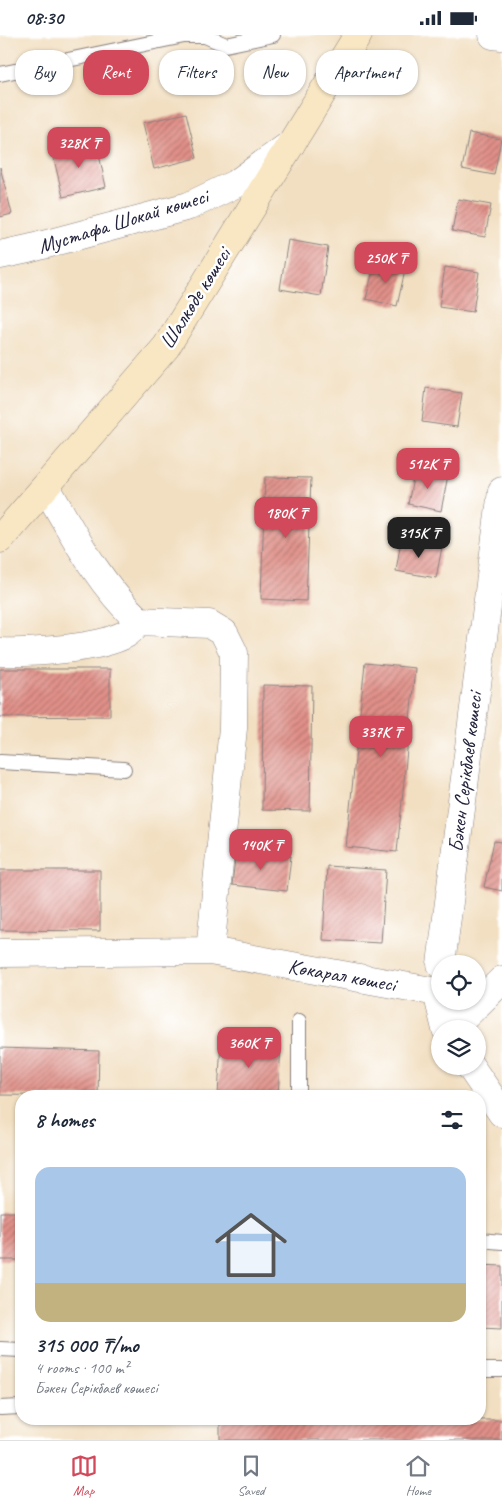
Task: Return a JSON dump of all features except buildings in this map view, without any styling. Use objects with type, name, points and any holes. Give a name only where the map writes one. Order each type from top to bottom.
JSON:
[{"type":"street","name":"Шалкөде көшесі","points":[[0,539],[166,347],[358,35]]},
{"type":"street","points":[[493,35],[502,37]]},
{"type":"street","name":"Мустафа Шокай көшесі","points":[[0,255],[189,206],[237,183],[291,144]]},
{"type":"street","points":[[46,487],[89,560],[116,598],[139,621],[209,624],[224,633],[234,653],[233,728],[210,951]]},
{"type":"street","name":"Бәкен Серікбаев көшесі","points":[[441,955],[502,491]]},
{"type":"street","points":[[0,652],[63,649],[106,642],[127,634],[139,621]]},
{"type":"street","name":"Көкарал көшесі","points":[[0,953],[210,951],[431,979]]},
{"type":"street","points":[[461,1020],[502,980]]},
{"type":"street","points":[[476,1075],[502,1113]]},
{"type":"lane","points":[[0,74],[184,36],[205,36],[226,45],[273,35]]},
{"type":"lane","points":[[0,762],[124,769]]},
{"type":"lane","points":[[299,1021],[299,1090]]},
{"type":"lane","points":[[486,1240],[502,1241]]},
{"type":"lane","points":[[0,1349],[15,1350]]},
{"type":"lane","points":[[486,1371],[502,1370]]},
{"type":"lane","points":[[0,1408],[15,1407]]}]
